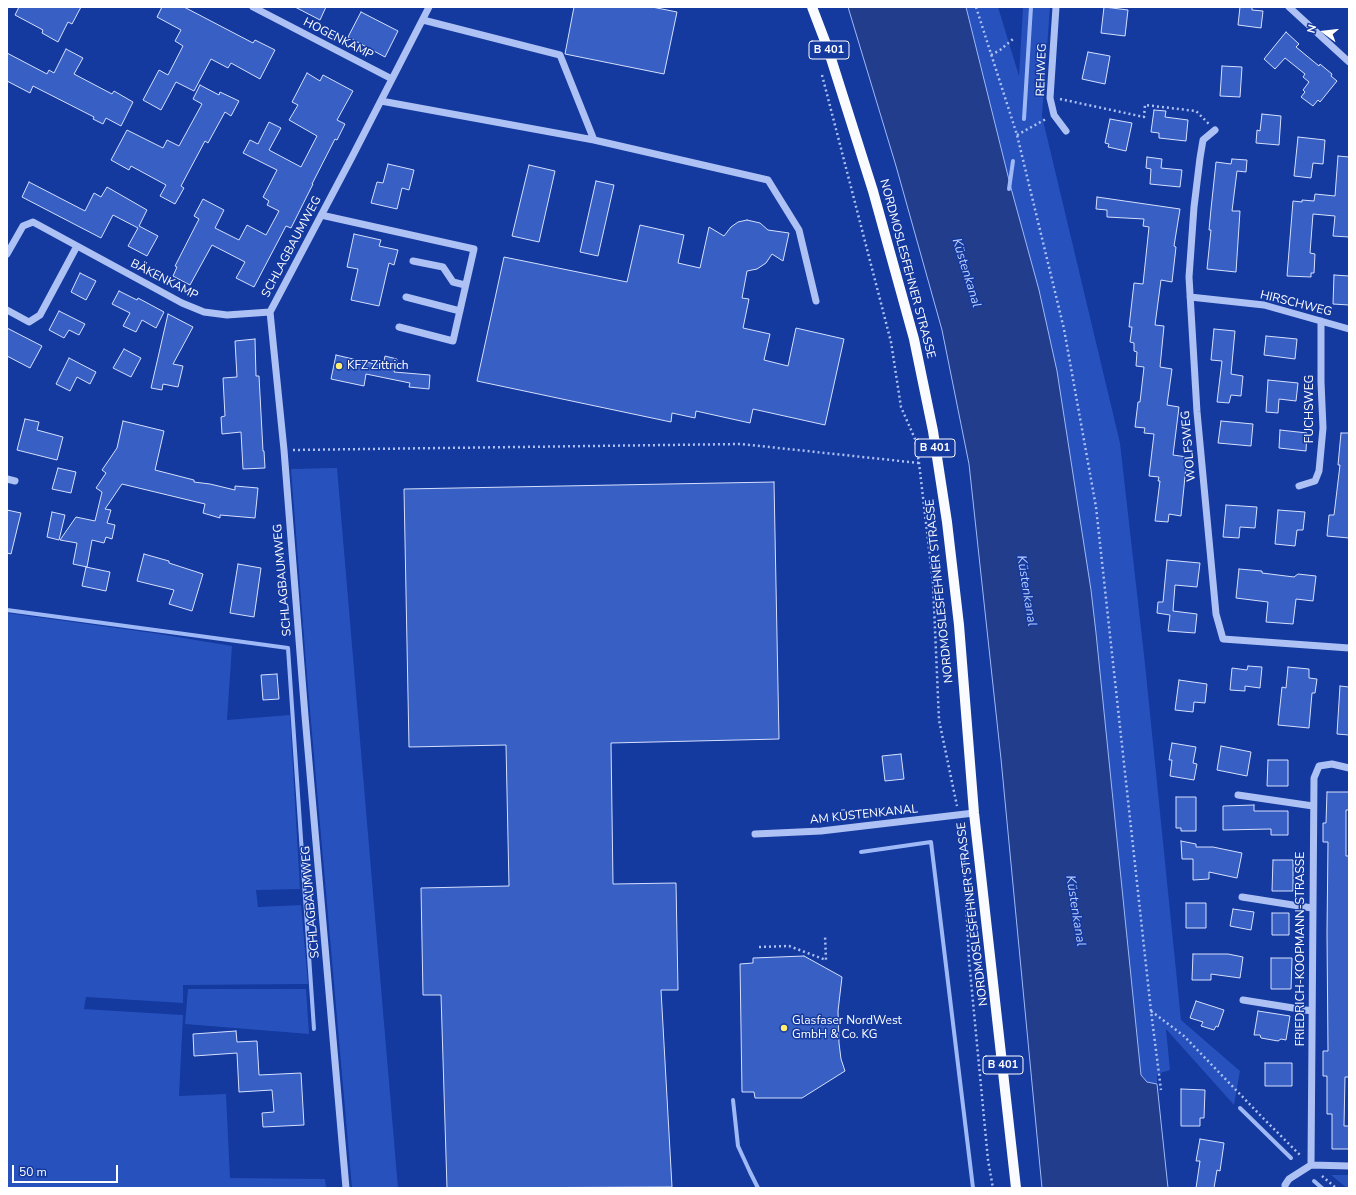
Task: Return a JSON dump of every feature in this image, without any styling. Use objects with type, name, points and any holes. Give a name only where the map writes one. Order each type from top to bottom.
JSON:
[{"type":"main road","name":"NORDMOSLESFEHNER STRASSE","points":[[812,7],[828,49],[873,191],[914,339],[931,424],[947,522],[959,625],[974,813],[1016,1188]]},
{"type":"street","name":"HOGENKAMP","points":[[252,7],[392,79]]},
{"type":"street","name":"SCHLAGBAUMWEG","points":[[346,1188],[284,450],[270,312],[322,215],[429,7]]},
{"type":"street","name":"REHWEG","points":[[1056,7],[1050,98],[1054,115],[1066,130]]},
{"type":"street","points":[[1289,7],[1349,62]]},
{"type":"street","points":[[423,20],[560,55],[594,140]]},
{"type":"street","points":[[381,101],[594,140],[768,180],[799,230],[816,301]]},
{"type":"street","name":"WOLFSWEG","points":[[1215,130],[1203,140],[1198,169],[1189,277],[1196,412],[1216,614],[1223,639],[1349,648]]},
{"type":"street","points":[[322,215],[474,249],[453,341],[399,327]]},
{"type":"street","name":"BÄKENKAMP","points":[[7,254],[23,226],[33,222],[182,303],[204,312],[227,315],[270,312]]},
{"type":"street","points":[[7,310],[30,322],[40,315],[77,246]]},
{"type":"street","points":[[413,261],[444,267],[453,282],[465,285]]},
{"type":"street","points":[[406,297],[460,311]]},
{"type":"street","name":"HIRSCHWEG","points":[[1190,297],[1264,305],[1349,329]]},
{"type":"street","name":"FUCHSWEG","points":[[1299,486],[1315,481],[1319,471],[1323,428],[1321,321]]},
{"type":"street","points":[[7,479],[15,481]]},
{"type":"street","name":"FRIEDRICH-KOOPMANN-STRASSE","points":[[1310,1165],[1314,778],[1319,766],[1332,764],[1349,768]]},
{"type":"street","points":[[1238,795],[1313,806]]},
{"type":"street","name":"AM KÜSTENKANAL","points":[[756,834],[821,831],[974,813]]},
{"type":"street","points":[[1242,897],[1312,908]]},
{"type":"street","points":[[1243,1000],[1312,1011]]},
{"type":"street","points":[[1285,1188],[1285,1185],[1289,1180],[1310,1165],[1349,1166]]},
{"type":"path","points":[[976,7],[990,55],[1017,135],[1064,330],[1096,507],[1161,1090]]},
{"type":"path","points":[[990,55],[1000,50],[1013,38]]},
{"type":"path","points":[[822,72],[891,342],[901,407],[915,439],[919,463],[933,583],[939,720],[963,840],[969,960],[988,1160],[993,1188]]},
{"type":"path","points":[[1050,98],[1144,117],[1145,105],[1196,111],[1215,130]]},
{"type":"path","points":[[1017,135],[1054,115]]},
{"type":"path","points":[[284,450],[741,444],[919,463]]},
{"type":"path","points":[[759,947],[789,946],[826,960],[825,935]]},
{"type":"path","points":[[1151,1011],[1184,1036],[1310,1165]]},
{"type":"shaded area","points":[[966,7],[998,7],[1019,76],[1023,7],[1050,7],[1042,116],[1120,443],[1145,664],[1181,1020],[1240,1071],[1234,1105],[1166,1029],[1170,1070],[1157,1074],[1157,1084],[1147,1082],[1141,1075],[1096,633],[1057,371],[1039,290],[1011,188]]},
{"type":"shaded area","points":[[337,468],[398,1188],[352,1188],[307,676],[291,469]]},
{"type":"shaded area","points":[[7,613],[153,633],[232,646],[227,720],[290,715],[300,889],[256,890],[258,907],[301,905],[308,984],[183,985],[183,1003],[86,997],[84,1009],[183,1015],[179,1096],[226,1094],[230,1178],[325,1179],[326,1188],[7,1188]]},
{"type":"shaded area","points":[[188,989],[306,989],[309,1034],[185,1024]]},
{"type":"shaded area","points":[[1331,1175],[1349,1175],[1349,1188],[1347,1188]]},
{"type":"water","name":"Küstenkanal","points":[[848,7],[966,7],[1011,188],[1039,290],[1057,371],[1091,590],[1141,1075],[1147,1082],[1157,1084],[1168,1188],[1042,1188],[1001,759],[969,464],[942,330],[896,166]]},
{"type":"building","points":[[19,7],[81,7],[72,24],[68,22],[58,42],[42,33],[43,30],[15,15]]},
{"type":"building","points":[[162,7],[184,7],[253,43],[255,40],[275,50],[260,79],[231,63],[228,68],[211,59],[194,91],[176,82],[161,110],[143,100],[159,70],[168,75],[183,46],[175,41],[181,30],[157,17]]},
{"type":"building","points":[[295,7],[326,7],[320,20]]},
{"type":"building","points":[[574,7],[652,7],[677,12],[664,74],[565,54]]},
{"type":"building","points":[[1104,7],[1128,10],[1125,36],[1101,33]]},
{"type":"building","points":[[1240,7],[1252,7],[1252,10],[1263,11],[1261,28],[1238,25]]},
{"type":"building","points":[[361,12],[398,31],[385,57],[348,37]]},
{"type":"building","points":[[1286,32],[1299,44],[1296,47],[1319,66],[1320,64],[1332,74],[1331,76],[1337,81],[1320,102],[1318,100],[1313,106],[1301,97],[1305,92],[1303,90],[1309,82],[1303,77],[1305,74],[1285,58],[1275,69],[1264,59]]},
{"type":"building","points":[[66,49],[83,58],[74,74],[112,94],[114,91],[133,102],[121,126],[106,118],[103,124],[93,119],[94,117],[33,86],[30,93],[7,81],[7,53],[47,74],[49,70],[54,73]]},
{"type":"building","points":[[1088,52],[1110,56],[1105,84],[1082,79]]},
{"type":"building","points":[[1222,66],[1242,67],[1240,97],[1220,96]]},
{"type":"building","points":[[307,73],[320,81],[323,75],[353,91],[337,120],[345,124],[337,140],[335,139],[291,228],[286,226],[254,287],[236,278],[245,262],[212,245],[190,285],[173,276],[177,267],[175,266],[199,219],[194,216],[203,199],[224,210],[215,228],[239,240],[247,225],[266,235],[279,211],[267,205],[269,201],[263,197],[277,170],[243,153],[250,140],[258,144],[269,122],[281,128],[269,150],[301,167],[317,136],[289,120],[298,105],[292,102]]},
{"type":"building","points":[[200,85],[219,95],[220,92],[239,101],[231,116],[225,112],[208,143],[205,141],[181,186],[184,188],[175,204],[160,196],[166,185],[131,166],[129,170],[111,160],[127,130],[163,148],[167,140],[179,146],[202,104],[193,99]]},
{"type":"building","points":[[1154,110],[1166,111],[1165,117],[1188,120],[1186,141],[1159,138],[1159,133],[1151,132]]},
{"type":"building","points":[[1262,114],[1281,116],[1279,145],[1256,143],[1257,130],[1260,131]]},
{"type":"building","points":[[1110,119],[1132,123],[1126,151],[1108,147],[1109,144],[1105,143]]},
{"type":"building","points":[[1298,137],[1325,140],[1323,164],[1313,163],[1311,178],[1294,176]]},
{"type":"building","points":[[1338,156],[1349,157],[1349,237],[1333,236],[1335,216],[1313,214],[1310,253],[1315,254],[1314,273],[1311,273],[1311,277],[1287,276],[1293,201],[1314,201],[1315,194],[1335,196]]},
{"type":"building","points":[[1147,157],[1162,159],[1161,168],[1182,170],[1180,187],[1150,184],[1151,169],[1146,168]]},
{"type":"building","points":[[1232,159],[1247,160],[1246,172],[1237,171],[1232,211],[1240,211],[1236,272],[1207,269],[1211,230],[1209,230],[1216,162],[1231,164]]},
{"type":"building","points":[[388,164],[414,170],[409,190],[402,188],[397,209],[371,203],[377,182],[383,183]]},
{"type":"building","points":[[529,165],[555,171],[539,242],[512,236]]},
{"type":"building","points":[[596,181],[614,185],[598,256],[580,252]]},
{"type":"building","points":[[29,182],[85,211],[94,193],[101,197],[107,187],[147,210],[139,226],[158,236],[147,256],[128,246],[138,228],[113,215],[101,238],[22,197]]},
{"type":"building","points":[[1097,197],[1180,209],[1174,246],[1176,247],[1172,282],[1161,280],[1155,325],[1164,326],[1160,367],[1172,369],[1167,405],[1179,407],[1173,455],[1187,457],[1181,516],[1169,514],[1168,522],[1155,521],[1160,481],[1158,481],[1159,477],[1149,476],[1154,434],[1144,433],[1145,428],[1135,427],[1138,402],[1140,402],[1144,367],[1136,366],[1137,352],[1134,351],[1134,343],[1130,342],[1132,327],[1129,327],[1134,283],[1143,284],[1149,227],[1143,226],[1144,219],[1107,217],[1107,210],[1096,209]]},
{"type":"building","points":[[747,220],[760,223],[768,230],[789,233],[783,261],[772,254],[766,263],[757,269],[747,271],[742,298],[749,299],[743,328],[770,334],[764,360],[788,366],[796,328],[844,339],[825,425],[753,409],[750,423],[696,411],[695,418],[672,413],[671,422],[477,381],[504,257],[627,282],[640,225],[684,235],[678,263],[700,268],[709,227],[724,236],[731,227],[738,222]]},
{"type":"building","points":[[354,234],[381,240],[379,246],[398,250],[394,265],[389,263],[379,306],[351,300],[358,269],[347,267]]},
{"type":"building","points":[[80,273],[96,281],[86,300],[71,292]]},
{"type":"building","points":[[1334,275],[1349,276],[1349,305],[1333,304]]},
{"type":"building","points":[[119,291],[137,300],[138,298],[164,312],[156,328],[142,320],[136,332],[123,326],[130,313],[112,304]]},
{"type":"building","points":[[59,311],[85,324],[79,335],[69,330],[64,338],[49,330]]},
{"type":"building","points":[[168,314],[193,327],[173,364],[183,366],[178,387],[163,384],[162,390],[151,388]]},
{"type":"building","points":[[7,328],[42,346],[30,368],[7,356]]},
{"type":"building","points":[[1214,329],[1235,331],[1231,374],[1243,376],[1241,396],[1231,395],[1229,403],[1217,402],[1222,361],[1211,360]]},
{"type":"building","points":[[1266,336],[1297,339],[1295,359],[1264,355]]},
{"type":"building","points":[[255,339],[256,376],[259,376],[265,468],[243,469],[241,432],[222,434],[221,417],[225,416],[223,378],[237,377],[235,341]]},
{"type":"building","points":[[124,349],[141,358],[131,377],[113,368]]},
{"type":"building","points":[[336,355],[383,366],[385,356],[397,359],[394,372],[430,375],[429,389],[409,387],[410,383],[366,374],[364,386],[331,379]]},
{"type":"building","points":[[69,358],[96,372],[90,384],[77,377],[70,391],[56,384]]},
{"type":"building","points":[[1268,380],[1298,383],[1296,401],[1279,399],[1278,413],[1266,412]]},
{"type":"building","points":[[25,419],[39,422],[37,430],[63,437],[57,460],[17,450]]},
{"type":"building","points":[[123,421],[164,431],[155,470],[194,480],[194,482],[235,490],[235,486],[258,488],[255,518],[220,515],[220,518],[203,513],[205,504],[122,484],[105,509],[111,510],[107,523],[115,525],[112,539],[106,537],[104,543],[92,540],[87,567],[73,564],[77,543],[60,540],[76,517],[95,521],[102,492],[96,488],[106,473],[102,470],[117,448]]},
{"type":"building","points":[[1221,421],[1253,424],[1251,446],[1218,443]]},
{"type":"building","points":[[1280,430],[1307,433],[1306,451],[1279,448]]},
{"type":"building","points":[[1341,433],[1349,433],[1349,538],[1327,536],[1329,515],[1334,515],[1340,465],[1338,465]]},
{"type":"building","points":[[58,468],[76,472],[71,493],[52,489]]},
{"type":"building","points":[[774,482],[779,739],[611,743],[613,884],[676,883],[678,990],[661,990],[672,1187],[447,1188],[441,995],[423,995],[421,888],[509,886],[506,745],[409,747],[404,489]]},
{"type":"building","points":[[1226,505],[1257,507],[1255,528],[1240,527],[1239,538],[1223,537]]},
{"type":"building","points":[[7,510],[21,513],[11,554],[7,553]]},
{"type":"building","points":[[1278,510],[1305,512],[1303,530],[1297,530],[1295,546],[1275,544]]},
{"type":"building","points":[[52,512],[65,515],[59,540],[47,537]]},
{"type":"building","points":[[144,554],[169,561],[169,563],[203,574],[192,611],[169,604],[174,590],[137,581]]},
{"type":"building","points":[[1167,560],[1200,563],[1197,587],[1175,585],[1173,611],[1197,614],[1195,633],[1168,631],[1170,615],[1157,613],[1158,602],[1163,602]]},
{"type":"building","points":[[238,564],[261,568],[254,617],[230,613]]},
{"type":"building","points":[[86,567],[110,572],[106,591],[82,586]]},
{"type":"building","points":[[1239,569],[1262,571],[1262,573],[1294,577],[1298,574],[1316,576],[1313,601],[1296,599],[1293,624],[1266,622],[1268,602],[1236,598]]},
{"type":"building","points":[[1248,666],[1262,667],[1260,688],[1245,686],[1245,691],[1230,690],[1232,668],[1247,670]]},
{"type":"building","points":[[1288,667],[1309,669],[1309,678],[1317,679],[1315,693],[1312,693],[1309,728],[1278,725],[1282,687],[1286,688]]},
{"type":"building","points":[[277,674],[279,699],[263,700],[261,675]]},
{"type":"building","points":[[1179,680],[1207,684],[1205,703],[1194,702],[1193,712],[1175,710]]},
{"type":"building","points":[[1340,686],[1349,687],[1349,735],[1337,734]]},
{"type":"building","points":[[1172,743],[1196,747],[1193,763],[1197,764],[1194,780],[1170,776],[1172,760],[1169,760]]},
{"type":"building","points":[[1221,746],[1251,752],[1247,776],[1217,770]]},
{"type":"building","points":[[901,754],[904,779],[885,781],[882,756]]},
{"type":"building","points":[[1268,760],[1288,760],[1288,786],[1267,786]]},
{"type":"building","points":[[1327,792],[1349,792],[1349,810],[1346,810],[1346,856],[1349,856],[1349,1077],[1345,1077],[1344,1126],[1349,1126],[1349,1149],[1332,1149],[1332,1114],[1327,1114],[1327,1076],[1323,1076],[1323,1051],[1328,1051],[1328,842],[1323,842],[1323,823],[1326,823]]},
{"type":"building","points":[[1176,797],[1196,797],[1196,831],[1181,831],[1181,828],[1176,828]]},
{"type":"building","points":[[1254,805],[1254,811],[1288,811],[1288,835],[1271,835],[1271,829],[1223,830],[1223,806]]},
{"type":"building","points":[[1181,841],[1196,844],[1196,847],[1213,847],[1242,853],[1237,878],[1209,872],[1209,879],[1193,880],[1193,859],[1182,859]]},
{"type":"building","points":[[1273,860],[1293,860],[1293,891],[1272,891]]},
{"type":"building","points":[[1186,903],[1206,903],[1206,928],[1186,928]]},
{"type":"building","points":[[1233,909],[1254,912],[1251,930],[1230,926]]},
{"type":"building","points":[[1272,913],[1289,913],[1289,935],[1272,935]]},
{"type":"building","points":[[1193,954],[1228,954],[1243,957],[1240,978],[1211,974],[1211,980],[1192,980]]},
{"type":"building","points":[[804,956],[842,977],[838,1011],[839,1043],[841,1059],[845,1071],[802,1098],[755,1098],[754,1092],[742,1092],[740,964],[753,963],[753,958]]},
{"type":"building","points":[[1271,958],[1292,958],[1291,989],[1271,989]]},
{"type":"building","points":[[1196,1001],[1224,1010],[1218,1027],[1216,1026],[1214,1030],[1201,1026],[1203,1022],[1190,1018]]},
{"type":"building","points":[[1258,1011],[1290,1016],[1286,1040],[1281,1039],[1278,1041],[1261,1038],[1260,1035],[1254,1035]]},
{"type":"building","points":[[236,1031],[237,1042],[257,1041],[259,1075],[301,1073],[304,1125],[263,1127],[262,1113],[274,1112],[272,1090],[239,1092],[237,1053],[194,1056],[193,1034]]},
{"type":"building","points":[[1265,1063],[1292,1063],[1292,1086],[1265,1086]]},
{"type":"building","points":[[1181,1089],[1205,1090],[1204,1118],[1200,1118],[1200,1126],[1181,1126]]},
{"type":"building","points":[[1200,1139],[1224,1143],[1220,1171],[1217,1170],[1214,1188],[1196,1188],[1200,1161],[1196,1161]]},
{"type":"waterway","points":[[1024,119],[1031,7]]},
{"type":"waterway","points":[[1009,189],[1013,161]]},
{"type":"waterway","points":[[7,610],[288,648],[314,1029]]},
{"type":"waterway","points":[[861,852],[931,842],[973,1188]]},
{"type":"waterway","points":[[733,1100],[738,1146],[758,1188]]},
{"type":"waterway","points":[[1240,1108],[1291,1158]]},
{"type":"waterway","points":[[1314,1181],[1322,1188]]},
{"type":"place","name":"KFZ Zittrich","points":[[339,366]]},
{"type":"place","name":"Glasfaser NordWest GmbH & Co. KG","points":[[784,1028]]}]
